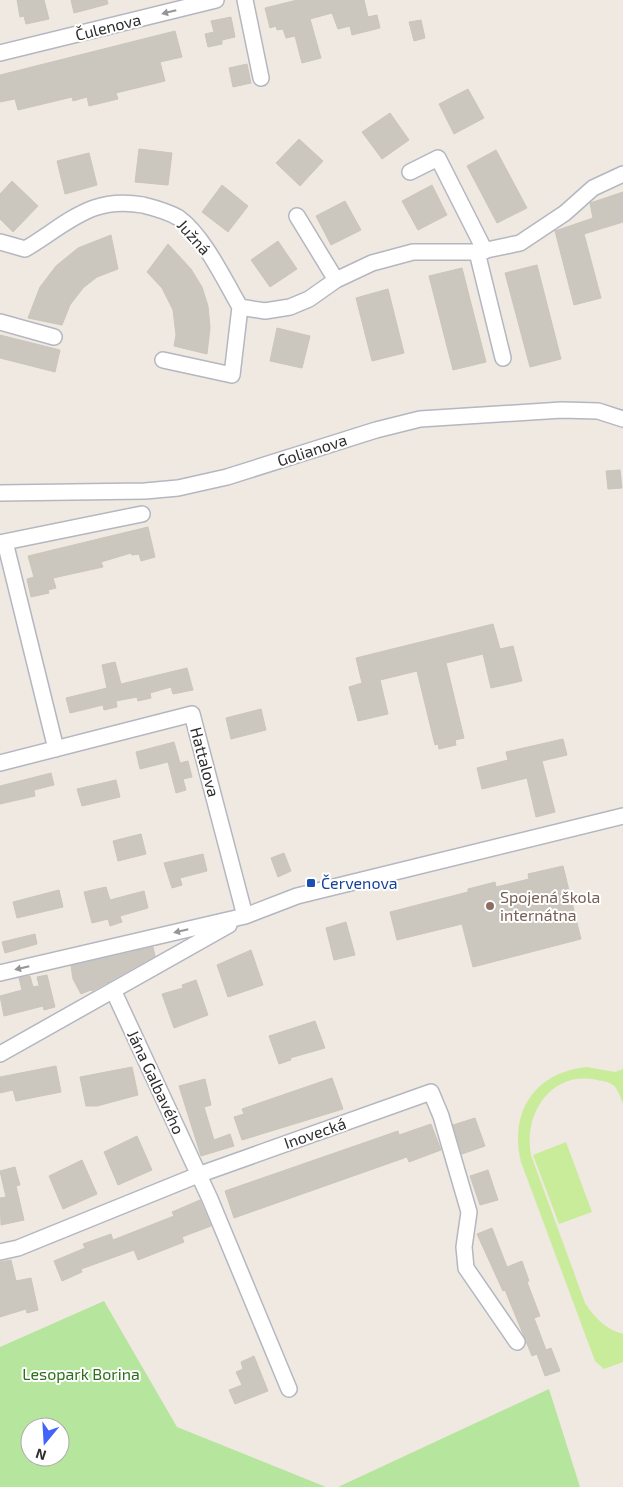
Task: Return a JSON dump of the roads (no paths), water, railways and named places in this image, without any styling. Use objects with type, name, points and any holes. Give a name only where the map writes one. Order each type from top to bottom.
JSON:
[{"type":"street","name":"Čulenova","points":[[0,53],[216,0]]},
{"type":"street","points":[[244,0],[261,78]]},
{"type":"street","points":[[410,172],[438,158],[481,252],[503,358]]},
{"type":"street","points":[[163,360],[232,375],[240,307],[264,311],[290,307],[309,299],[336,280],[372,263],[413,252],[481,252],[520,243],[565,213],[593,188],[623,174]]},
{"type":"street","name":"Južná","points":[[0,242],[25,249],[47,237],[66,222],[94,208],[124,202],[155,208],[180,219],[208,251],[240,307]]},
{"type":"street","points":[[297,216],[336,280]]},
{"type":"street","points":[[0,322],[54,337]]},
{"type":"street","name":"Golianova","points":[[0,493],[145,491],[178,488],[227,477],[376,430],[420,420],[562,410],[598,411],[623,419]]},
{"type":"street","points":[[56,749],[2,542],[142,514]]},
{"type":"street","name":"Hattalova","points":[[0,763],[192,714],[245,916]]},
{"type":"street","points":[[0,973],[245,916],[297,896],[623,816]]},
{"type":"street","points":[[0,1054],[245,916]]},
{"type":"street","name":"Jána Galbavého","points":[[113,990],[198,1174]]},
{"type":"street","name":"Inovecká","points":[[0,1252],[18,1248],[198,1174],[431,1092],[441,1116],[469,1212],[464,1247],[466,1268],[518,1342]]},
{"type":"street","points":[[198,1174],[289,1388]]},
{"type":"place","name":"Červenova","points":[[311,883]]},
{"type":"place","name":"Spojená škola internátna","points":[[490,906]]},
{"type":"park label","name":"Lesopark Borina","points":[[81,1374]]}]
